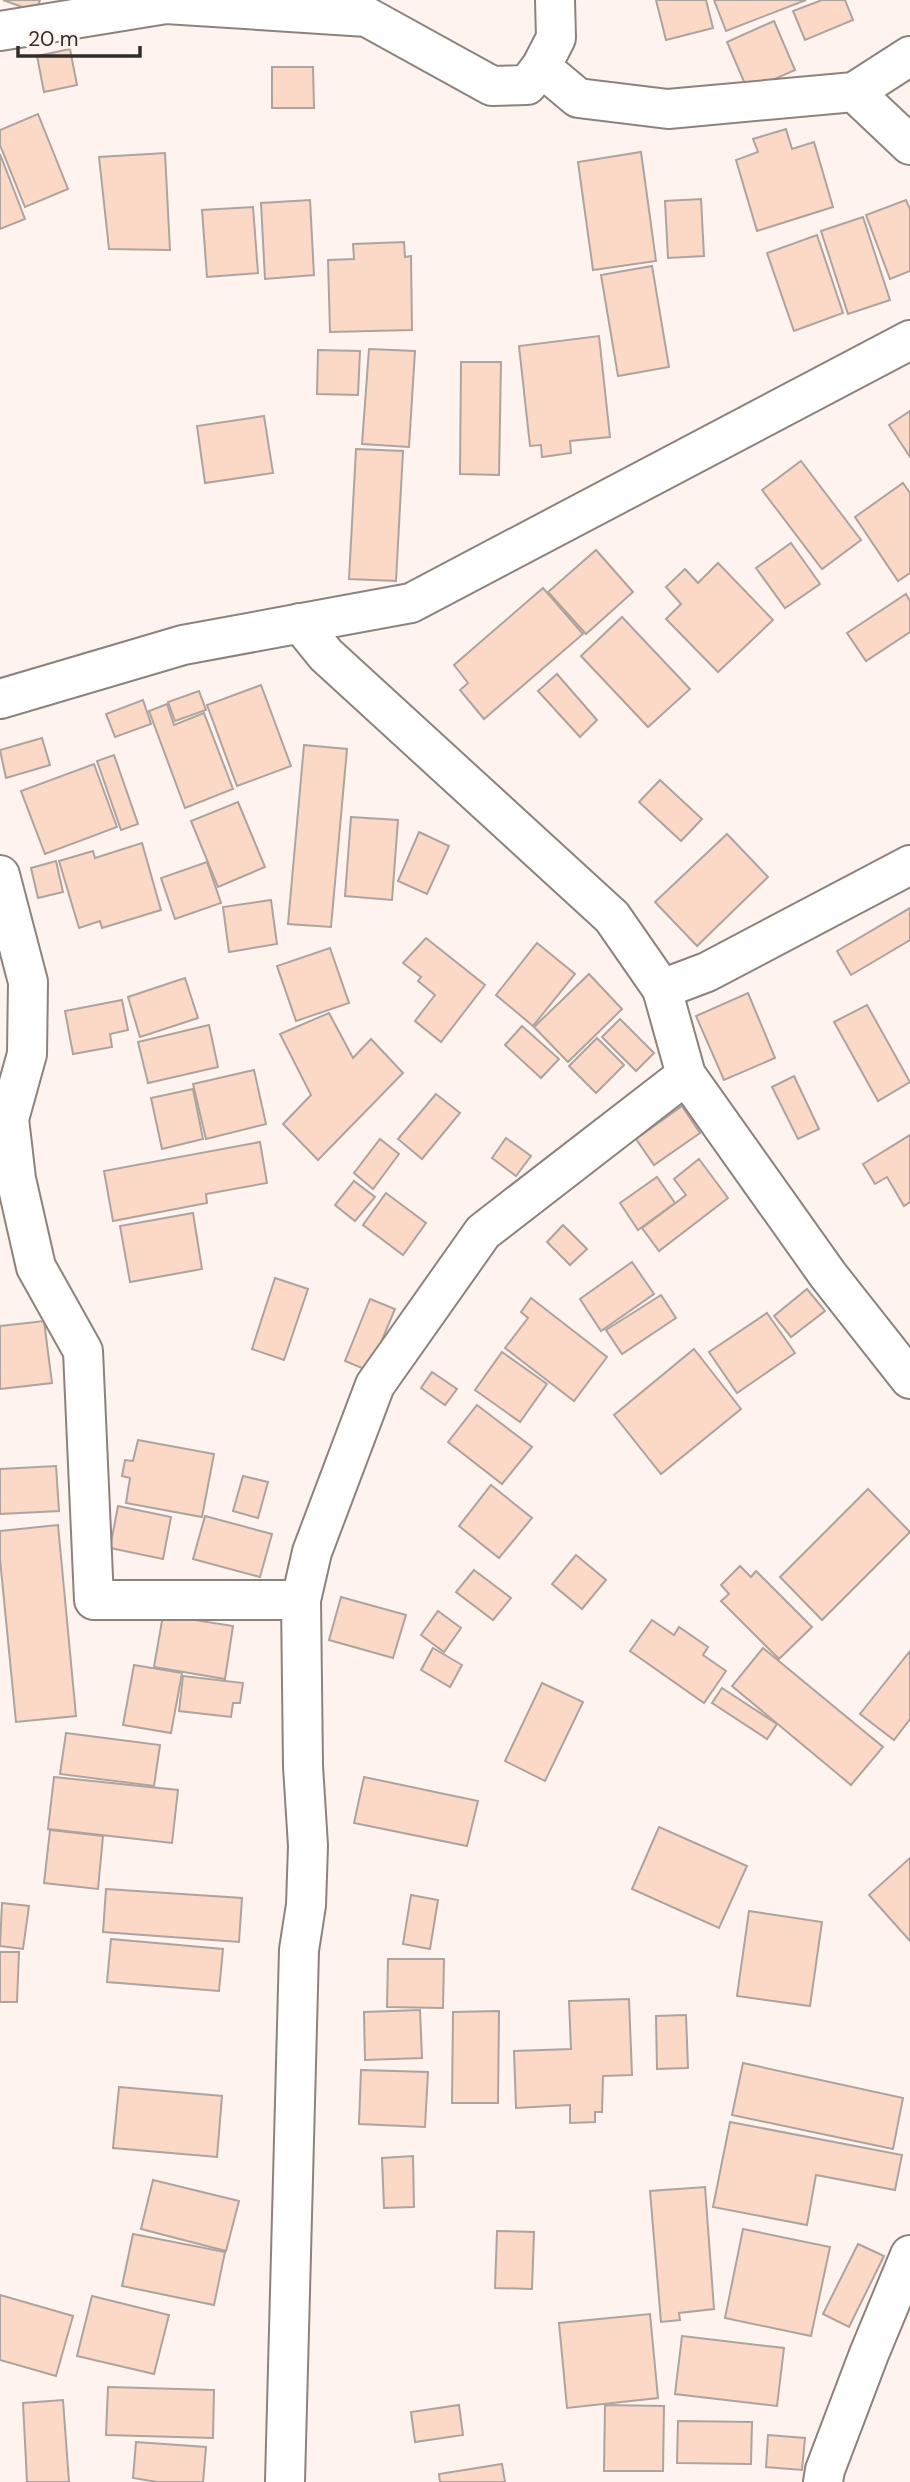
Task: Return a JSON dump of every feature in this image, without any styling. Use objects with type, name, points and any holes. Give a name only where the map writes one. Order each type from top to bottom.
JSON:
[{"type":"street","points":[[0,31],[166,4],[367,17],[492,86],[527,85],[541,67],[556,38],[555,0]]},
{"type":"street","points":[[541,67],[578,98],[668,109],[854,92],[910,56]]},
{"type":"street","points":[[854,92],[910,145]]},
{"type":"street","points":[[0,699],[183,645],[411,603],[910,340]]},
{"type":"street","points":[[300,623],[326,655],[612,917],[662,989],[686,1075],[828,1275],[910,1379]]},
{"type":"street","points":[[662,989],[707,972],[910,865]]},
{"type":"street","points":[[0,875],[27,982],[27,1054],[9,1119],[16,1179],[36,1267],[83,1351],[94,1600],[301,1600]]},
{"type":"street","points":[[285,2482],[299,1950],[306,1905],[308,1846],[303,1766],[301,1600],[312,1552],[376,1385],[483,1232],[686,1075]]},
{"type":"street","points":[[822,2482],[869,2354],[910,2255]]},
{"type":"building","points":[[3,0],[40,0],[36,12]]},
{"type":"building","points":[[656,0],[706,0],[713,28],[666,40]]},
{"type":"building","points":[[714,0],[806,0],[726,31]]},
{"type":"building","points":[[822,0],[845,0],[853,20],[805,40],[793,11]]},
{"type":"building","points":[[774,21],[795,70],[748,91],[727,42]]},
{"type":"building","points":[[70,49],[77,85],[44,92],[37,56]]},
{"type":"building","points":[[272,67],[313,67],[314,108],[272,108]]},
{"type":"building","points":[[38,114],[68,189],[25,207],[0,145],[0,130]]},
{"type":"building","points":[[786,129],[792,149],[814,142],[833,207],[757,231],[736,160],[758,152],[753,139]]},
{"type":"building","points":[[641,152],[656,261],[593,270],[578,162]]},
{"type":"building","points":[[165,153],[170,250],[109,249],[99,157]]},
{"type":"building","points":[[0,154],[25,219],[0,229]]},
{"type":"building","points":[[701,199],[704,256],[668,258],[665,201]]},
{"type":"building","points":[[310,200],[314,275],[265,279],[261,203]]},
{"type":"building","points":[[906,200],[910,209],[910,271],[890,279],[866,215]]},
{"type":"building","points":[[253,207],[258,273],[207,277],[202,210]]},
{"type":"building","points":[[863,217],[890,300],[848,314],[821,231]]},
{"type":"building","points":[[817,235],[843,313],[794,331],[767,253]]},
{"type":"building","points":[[404,242],[405,257],[411,256],[412,330],[330,332],[328,260],[354,259],[353,244]]},
{"type":"building","points":[[652,266],[669,367],[618,376],[601,275]]},
{"type":"building","points":[[599,336],[610,437],[570,441],[571,453],[542,457],[541,445],[530,446],[519,346]]},
{"type":"building","points":[[369,349],[415,351],[409,447],[362,444]]},
{"type":"building","points":[[318,350],[360,351],[358,395],[317,394]]},
{"type":"building","points":[[461,362],[501,362],[499,475],[460,474]]},
{"type":"building","points":[[910,411],[910,457],[889,425]]},
{"type":"building","points":[[264,416],[273,473],[205,483],[197,426]]},
{"type":"building","points":[[356,449],[403,451],[396,581],[349,579]]},
{"type":"building","points":[[801,461],[861,540],[822,569],[762,490]]},
{"type":"building","points":[[903,483],[910,493],[910,573],[898,581],[855,517]]},
{"type":"building","points":[[791,543],[820,584],[785,608],[756,568]]},
{"type":"building","points":[[596,550],[633,592],[586,634],[548,592]]},
{"type":"building","points":[[718,563],[773,620],[718,672],[666,619],[681,604],[666,587],[685,569],[698,583]]},
{"type":"building","points":[[543,588],[583,634],[484,719],[460,690],[468,683],[454,665]]},
{"type":"building","points":[[906,594],[910,601],[910,632],[866,661],[847,633]]},
{"type":"building","points":[[622,617],[690,689],[648,727],[581,656]]},
{"type":"building","points":[[557,674],[597,720],[580,737],[538,691]]},
{"type":"building","points":[[261,685],[291,766],[237,786],[207,705]]},
{"type":"building","points":[[199,691],[206,710],[175,721],[168,702]]},
{"type":"building","points":[[143,700],[151,724],[115,737],[106,714]]},
{"type":"building","points":[[167,704],[174,725],[204,713],[233,789],[185,808],[149,711]]},
{"type":"building","points":[[42,738],[50,765],[6,778],[0,750]]},
{"type":"building","points":[[304,745],[347,749],[331,927],[288,924]]},
{"type":"building","points":[[114,755],[138,824],[121,830],[97,761]]},
{"type":"building","points":[[94,764],[117,827],[45,854],[21,791]]},
{"type":"building","points":[[660,780],[702,819],[681,841],[639,802]]},
{"type":"building","points":[[238,802],[265,867],[218,887],[191,821]]},
{"type":"building","points":[[351,817],[398,820],[392,900],[345,896]]},
{"type":"building","points":[[419,832],[449,846],[427,894],[398,881]]},
{"type":"building","points":[[727,834],[768,877],[697,946],[655,902]]},
{"type":"building","points":[[142,843],[161,910],[102,928],[100,921],[79,928],[59,861],[93,851],[95,858]]},
{"type":"building","points":[[56,861],[63,892],[38,898],[31,868]]},
{"type":"building","points":[[207,862],[221,903],[175,919],[161,878]]},
{"type":"building","points":[[271,900],[277,944],[229,952],[223,907]]},
{"type":"building","points":[[910,908],[910,940],[851,975],[837,951]]},
{"type":"building","points":[[426,938],[485,985],[441,1042],[415,1021],[435,995],[418,981],[421,977],[403,963]]},
{"type":"building","points":[[537,943],[575,974],[533,1026],[496,995]]},
{"type":"building","points":[[330,948],[349,1003],[296,1021],[277,966]]},
{"type":"building","points":[[589,974],[622,1009],[568,1062],[534,1027]]},
{"type":"building","points":[[185,978],[198,1018],[140,1037],[128,997]]},
{"type":"building","points":[[748,993],[775,1058],[724,1080],[696,1016]]},
{"type":"building","points":[[122,1000],[128,1030],[110,1034],[112,1047],[73,1054],[65,1011]]},
{"type":"building","points":[[867,1005],[910,1082],[878,1101],[834,1022]]},
{"type":"building","points":[[329,1013],[353,1058],[371,1039],[403,1073],[318,1160],[283,1124],[311,1095],[280,1034]]},
{"type":"building","points":[[620,1019],[654,1053],[636,1071],[602,1037]]},
{"type":"building","points":[[209,1025],[218,1067],[148,1083],[138,1042]]},
{"type":"building","points":[[522,1026],[559,1059],[541,1078],[505,1045]]},
{"type":"building","points":[[597,1038],[624,1065],[596,1093],[569,1066]]},
{"type":"building","points":[[254,1070],[266,1124],[206,1139],[193,1084]]},
{"type":"building","points":[[794,1076],[819,1129],[798,1139],[772,1087]]},
{"type":"building","points":[[193,1089],[203,1139],[162,1149],[151,1098]]},
{"type":"building","points":[[436,1094],[460,1113],[422,1159],[398,1139]]},
{"type":"building","points":[[682,1106],[700,1133],[654,1165],[636,1139]]},
{"type":"building","points":[[910,1135],[910,1202],[904,1206],[887,1177],[875,1184],[863,1164]]},
{"type":"building","points":[[506,1138],[531,1156],[516,1176],[492,1158]]},
{"type":"building","points":[[380,1139],[399,1154],[373,1189],[354,1173]]},
{"type":"building","points":[[260,1142],[267,1183],[206,1194],[207,1203],[113,1221],[104,1171]]},
{"type":"building","points":[[699,1159],[728,1198],[659,1251],[642,1228],[686,1195],[674,1179]]},
{"type":"building","points":[[657,1177],[675,1203],[638,1230],[620,1203]]},
{"type":"building","points":[[354,1181],[375,1197],[355,1221],[335,1205]]},
{"type":"building","points":[[386,1193],[426,1223],[403,1255],[363,1225]]},
{"type":"building","points":[[193,1213],[202,1269],[130,1282],[120,1226]]},
{"type":"building","points":[[563,1225],[587,1249],[570,1265],[547,1242]]},
{"type":"building","points":[[632,1262],[654,1294],[601,1331],[580,1299]]},
{"type":"building","points":[[275,1278],[308,1289],[284,1360],[252,1349]]},
{"type":"building","points":[[807,1289],[825,1311],[791,1337],[774,1316]]},
{"type":"building","points":[[661,1295],[676,1318],[622,1354],[606,1330]]},
{"type":"building","points":[[531,1298],[607,1357],[574,1401],[505,1348],[528,1318],[521,1312]]},
{"type":"building","points":[[370,1299],[395,1309],[369,1371],[345,1361]]},
{"type":"building","points":[[767,1313],[795,1353],[737,1393],[709,1352]]},
{"type":"building","points":[[44,1321],[52,1383],[0,1389],[0,1326]]},
{"type":"building","points":[[694,1349],[741,1409],[661,1474],[614,1415]]},
{"type":"building","points":[[502,1352],[547,1384],[520,1422],[475,1390]]},
{"type":"building","points":[[432,1372],[457,1389],[445,1405],[421,1388]]},
{"type":"building","points":[[477,1405],[532,1447],[502,1484],[448,1442]]},
{"type":"building","points":[[138,1440],[214,1454],[202,1517],[126,1503],[130,1478],[122,1476],[125,1460],[133,1461]]},
{"type":"building","points":[[56,1466],[59,1511],[0,1514],[0,1469]]},
{"type":"building","points":[[243,1476],[268,1482],[258,1518],[233,1511]]},
{"type":"building","points":[[491,1485],[532,1518],[499,1558],[459,1526]]},
{"type":"building","points":[[868,1489],[910,1532],[822,1620],[780,1577]]},
{"type":"building","points":[[118,1506],[171,1517],[163,1559],[110,1548]]},
{"type":"building","points":[[205,1516],[272,1534],[260,1577],[193,1559]]},
{"type":"building","points":[[58,1525],[76,1716],[16,1722],[0,1559],[0,1531]]},
{"type":"building","points":[[576,1555],[606,1580],[582,1609],[552,1584]]},
{"type":"building","points":[[740,1566],[751,1577],[756,1571],[812,1627],[779,1659],[721,1601],[729,1594],[721,1585]]},
{"type":"building","points":[[474,1570],[511,1598],[493,1620],[456,1592]]},
{"type":"building","points":[[341,1597],[406,1615],[393,1658],[329,1640]]},
{"type":"building","points":[[438,1611],[461,1628],[444,1652],[421,1635]]},
{"type":"building","points":[[163,1615],[233,1626],[225,1679],[154,1667]]},
{"type":"building","points":[[652,1620],[674,1635],[679,1627],[708,1647],[703,1655],[726,1671],[704,1703],[630,1651]]},
{"type":"building","points":[[433,1648],[462,1665],[450,1687],[421,1670]]},
{"type":"building","points":[[763,1648],[883,1747],[851,1785],[732,1686]]},
{"type":"building","points":[[910,1651],[910,1719],[894,1740],[860,1714]]},
{"type":"building","points":[[134,1665],[182,1673],[171,1733],[123,1725]]},
{"type":"building","points":[[183,1676],[243,1683],[240,1703],[233,1703],[231,1717],[179,1711]]},
{"type":"building","points":[[542,1683],[583,1702],[545,1781],[505,1761]]},
{"type":"building","points":[[722,1688],[777,1724],[767,1739],[712,1703]]},
{"type":"building","points":[[66,1733],[160,1745],[154,1786],[60,1774]]},
{"type":"building","points":[[54,1777],[178,1790],[172,1843],[48,1829]]},
{"type":"building","points":[[364,1777],[478,1801],[467,1846],[354,1823]]},
{"type":"building","points":[[659,1827],[747,1866],[719,1928],[632,1889]]},
{"type":"building","points":[[50,1830],[103,1836],[98,1889],[44,1883]]},
{"type":"building","points":[[910,1858],[910,1941],[869,1895]]},
{"type":"building","points":[[106,1889],[242,1898],[239,1942],[103,1932]]},
{"type":"building","points":[[411,1895],[438,1900],[430,1949],[403,1944]]},
{"type":"building","points":[[2,1903],[29,1906],[23,1949],[0,1946]]},
{"type":"building","points":[[749,1911],[822,1922],[810,2006],[737,1996]]},
{"type":"building","points":[[111,1939],[223,1949],[219,1991],[107,1982]]},
{"type":"building","points":[[0,1952],[19,1952],[17,2002],[0,2002]]},
{"type":"building","points":[[388,1959],[444,1959],[443,2008],[387,2007]]},
{"type":"building","points":[[629,1999],[632,2075],[603,2076],[602,2112],[595,2112],[595,2122],[570,2123],[570,2105],[516,2108],[514,2051],[571,2049],[569,2001]]},
{"type":"building","points":[[420,2010],[422,2058],[365,2060],[364,2012]]},
{"type":"building","points":[[499,2011],[498,2103],[452,2103],[453,2012]]},
{"type":"building","points":[[686,2015],[688,2068],[657,2069],[656,2016]]},
{"type":"building","points":[[743,2063],[903,2098],[893,2149],[732,2115]]},
{"type":"building","points":[[361,2070],[428,2072],[425,2127],[359,2124]]},
{"type":"building","points":[[119,2087],[222,2096],[217,2157],[113,2148]]},
{"type":"building","points":[[730,2122],[902,2155],[895,2190],[816,2175],[807,2225],[713,2207]]},
{"type":"building","points":[[413,2156],[414,2207],[384,2208],[382,2158]]},
{"type":"building","points":[[153,2180],[239,2201],[226,2251],[141,2229]]},
{"type":"building","points":[[705,2187],[714,2309],[679,2313],[680,2320],[661,2322],[650,2191]]},
{"type":"building","points":[[743,2229],[830,2247],[811,2336],[725,2318]]},
{"type":"building","points":[[497,2231],[534,2232],[532,2289],[495,2288]]},
{"type":"building","points":[[133,2234],[225,2252],[214,2305],[122,2286]]},
{"type":"building","points":[[858,2244],[884,2256],[849,2327],[823,2314]]},
{"type":"building","points":[[0,2295],[73,2316],[56,2376],[0,2360]]},
{"type":"building","points":[[92,2296],[169,2315],[154,2374],[77,2356]]},
{"type":"building","points":[[650,2314],[658,2398],[567,2408],[559,2323]]},
{"type":"building","points":[[682,2336],[784,2348],[777,2406],[675,2394]]},
{"type":"building","points":[[108,2387],[214,2390],[213,2438],[106,2435]]},
{"type":"building","points":[[63,2400],[69,2482],[27,2482],[23,2403]]},
{"type":"building","points":[[459,2405],[463,2435],[415,2442],[411,2412]]},
{"type":"building","points":[[605,2405],[664,2406],[663,2471],[604,2471]]},
{"type":"building","points":[[678,2421],[752,2422],[751,2464],[677,2463]]},
{"type":"building","points":[[768,2435],[805,2438],[802,2470],[766,2467]]},
{"type":"building","points":[[136,2442],[206,2447],[203,2482],[157,2482],[133,2478]]},
{"type":"building","points":[[502,2464],[505,2482],[440,2482],[439,2474]]}]
